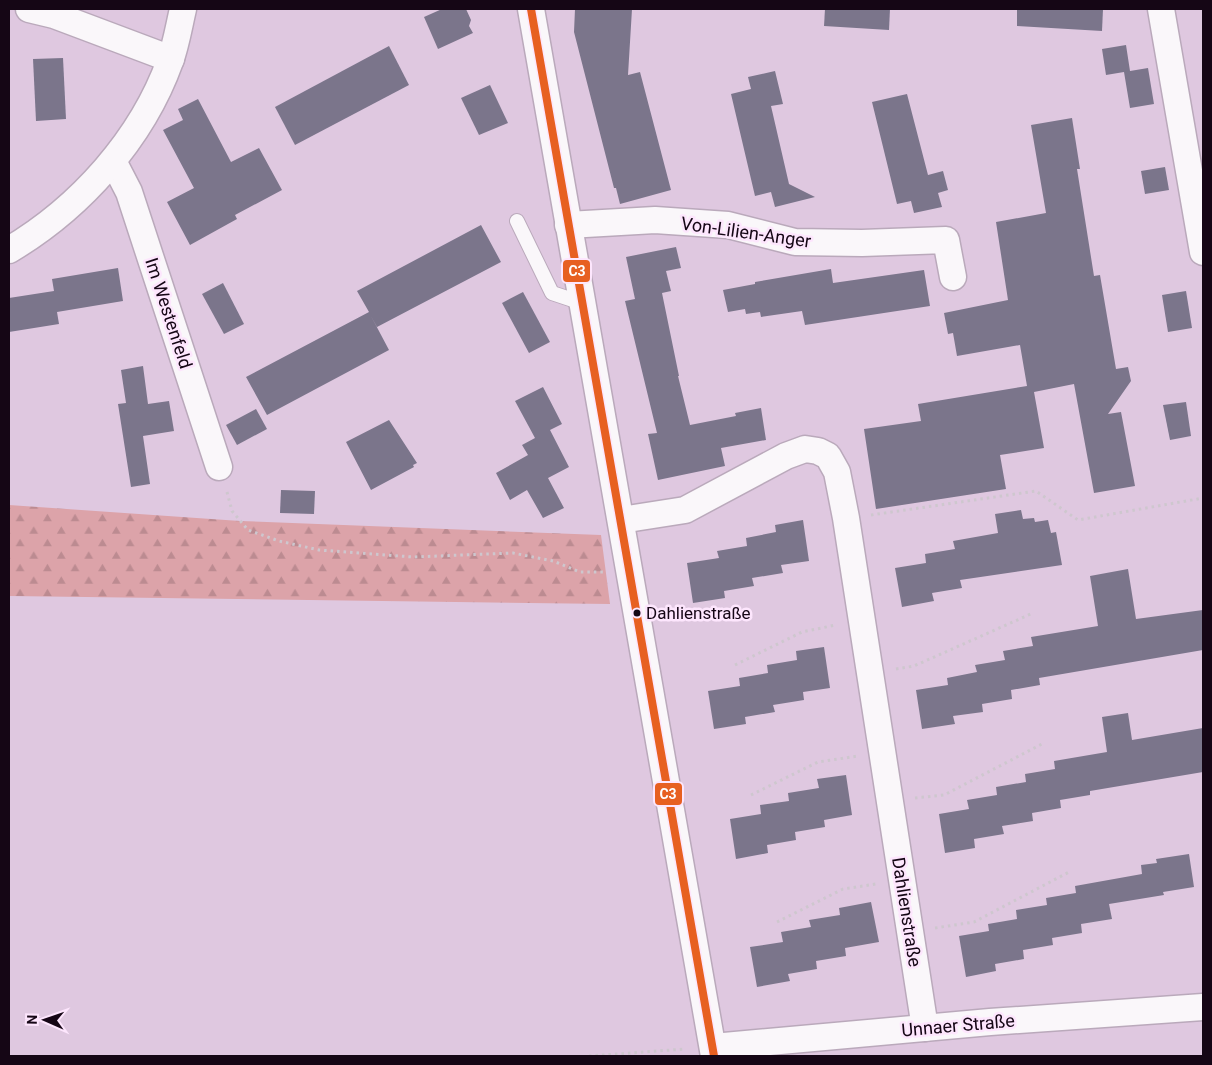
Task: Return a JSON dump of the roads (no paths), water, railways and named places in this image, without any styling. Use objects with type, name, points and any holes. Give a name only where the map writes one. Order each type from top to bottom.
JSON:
[{"type":"street","points":[[29,9],[54,16],[171,59]]},
{"type":"street","points":[[9,250],[30,238],[66,208],[113,161],[159,88],[171,59],[182,9]]},
{"type":"street","points":[[531,9],[714,1051]]},
{"type":"street","points":[[1160,9],[1203,252]]},
{"type":"street","name":"Im Westenfeld","points":[[113,161],[129,192],[219,467]]},
{"type":"street","name":"Von-Lilien-Anger","points":[[568,224],[655,220],[728,225],[795,242],[862,243],[946,240],[953,277]]},
{"type":"street","name":"Dahlienstraße","points":[[621,520],[685,510],[786,456],[805,449],[818,451],[828,456],[837,472],[846,518],[924,1028]]},
{"type":"street","name":"Unnaer Straße","points":[[714,1051],[924,1028],[1203,1007]]},
{"type":"lane","points":[[517,221],[552,293],[582,303]]},
{"type":"place","name":"Dahlienstraße","points":[[637,613]]}]
